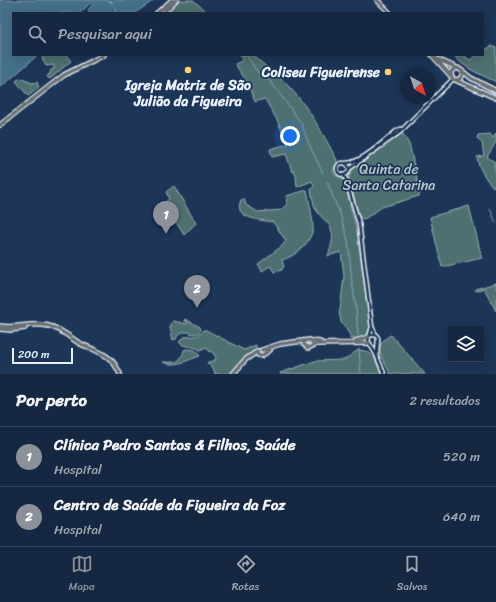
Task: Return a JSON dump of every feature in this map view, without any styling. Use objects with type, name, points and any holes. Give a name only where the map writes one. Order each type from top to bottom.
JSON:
[{"type":"main road","points":[[165,10],[172,0]]},
{"type":"main road","points":[[165,10],[176,0]]},
{"type":"main road","points":[[377,0],[389,12]]},
{"type":"main road","points":[[0,125],[71,71],[102,56]]},
{"type":"main road","points":[[434,56],[496,91]]},
{"type":"main road","points":[[434,56],[453,78],[496,98]]},
{"type":"main road","points":[[453,78],[451,72],[453,69],[459,69]]},
{"type":"main road","points":[[453,78],[460,79],[462,76],[459,69]]},
{"type":"main road","points":[[0,328],[32,324],[53,327],[104,354],[117,368],[119,374]]},
{"type":"main road","points":[[258,354],[262,356],[263,351],[280,344],[309,339],[316,342],[357,342],[369,336]]},
{"type":"main road","points":[[304,341],[305,346]]},
{"type":"main road","points":[[312,341],[312,346]]},
{"type":"main road","points":[[234,374],[245,360],[258,354],[259,350],[263,351],[281,346],[299,344],[308,348],[316,344],[370,344]]},
{"type":"street","points":[[346,179],[349,169],[400,132],[453,78]]},
{"type":"street","points":[[376,354],[378,338],[372,327],[359,224],[346,179],[338,172],[337,167],[340,164],[351,163],[363,157],[398,130],[402,129]]},
{"type":"street","points":[[346,163],[349,169]]},
{"type":"street","points":[[343,175],[347,173]]},
{"type":"street","points":[[372,327],[369,336],[370,344],[376,354],[384,374]]},
{"type":"street","points":[[369,336],[376,335]]},
{"type":"street","points":[[370,344],[375,344],[378,342]]},
{"type":"green space","points":[[178,0],[193,0],[207,12],[170,12],[168,9]]},
{"type":"green space","points":[[492,46],[496,48],[496,82],[467,67],[455,56],[464,56],[470,60],[476,56],[484,56],[484,50]]},
{"type":"green space","points":[[44,56],[67,56],[71,61],[50,79],[47,77],[51,70],[54,69],[54,65],[46,66],[42,58]]},
{"type":"green space","points":[[240,56],[254,56],[286,83],[310,113],[337,160],[333,171],[336,176],[340,176],[344,181],[357,231],[370,327],[369,331],[363,337],[350,339],[350,335],[341,322],[339,312],[344,276],[341,252],[328,256],[333,237],[329,225],[315,208],[311,189],[314,186],[312,181],[297,187],[296,176],[294,171],[292,171],[286,154],[272,157],[270,149],[288,144],[266,101],[264,99],[255,102],[247,82],[235,64],[242,61]]},
{"type":"green space","points":[[20,78],[32,83],[37,82],[39,88],[28,96],[16,81]]},
{"type":"green space","name":"Quinta de Santa Catarina","points":[[400,133],[403,134],[409,144],[420,193],[419,196],[382,207],[366,218],[362,219],[359,216],[349,177],[353,168],[366,160]]},
{"type":"green space","points":[[496,133],[496,142],[487,157],[495,162],[496,184],[493,187],[485,177],[479,165],[477,157],[484,156],[482,143],[477,139],[478,135],[490,134],[493,138]]},
{"type":"green space","points":[[174,186],[196,223],[184,235],[164,203],[169,199],[166,192]]},
{"type":"green space","points":[[307,190],[312,214],[312,234],[302,248],[282,260],[284,267],[282,270],[274,272],[270,266],[262,271],[258,264],[282,246],[286,241],[273,222],[255,219],[244,215],[239,206],[241,200],[244,199],[246,205],[258,212],[281,210],[287,204],[286,196]]},
{"type":"green space","points":[[469,206],[482,258],[442,267],[430,217]]},
{"type":"green space","points":[[496,283],[496,311],[484,288],[476,291],[475,289]]},
{"type":"green space","points":[[185,319],[200,327],[201,330],[196,334],[191,334],[190,332],[182,333],[173,340],[170,327],[173,321],[187,324],[188,322],[184,321]]},
{"type":"green space","points":[[204,330],[244,350],[256,345],[256,350],[240,363],[231,374],[214,374],[213,368],[212,369],[209,364],[207,364],[208,362],[214,362],[216,357],[211,351],[210,352],[206,347],[200,350],[183,345],[179,342],[184,337],[197,335],[202,333]]},
{"type":"green space","points":[[391,335],[425,374],[390,374],[380,353],[380,348],[385,339]]},
{"type":"green space","points":[[184,350],[195,350],[200,356],[177,364],[168,364],[163,362],[174,362],[179,360],[183,355]]},
{"type":"green space","points":[[358,350],[368,352],[374,357],[381,374],[280,374],[315,361],[344,360]]},
{"type":"water","points":[[0,0],[154,0],[136,12],[90,12],[88,10],[92,5],[90,3],[81,12],[12,12],[12,56],[37,56],[0,88]]},
{"type":"waterway","points":[[247,56],[259,74],[271,82],[301,123],[323,173]]},
{"type":"waterway","points":[[327,182],[340,214],[348,240],[358,335]]},
{"type":"waterway","points":[[490,209],[496,223]]},
{"type":"waterway","points":[[359,349],[361,374]]},
{"type":"ferry route","points":[[109,0],[116,8],[117,12]]},
{"type":"place","name":"Igreja Matriz de São Julião da Figueira","points":[[188,70]]},
{"type":"place","name":"Coliseu Figueirense","points":[[388,72]]},
{"type":"place","name":"Clínica Pedro Santos & Filhos, Saúde","points":[[166,234]]},
{"type":"place","name":"Centro de Saúde da Figueira da Foz","points":[[197,308]]}]
